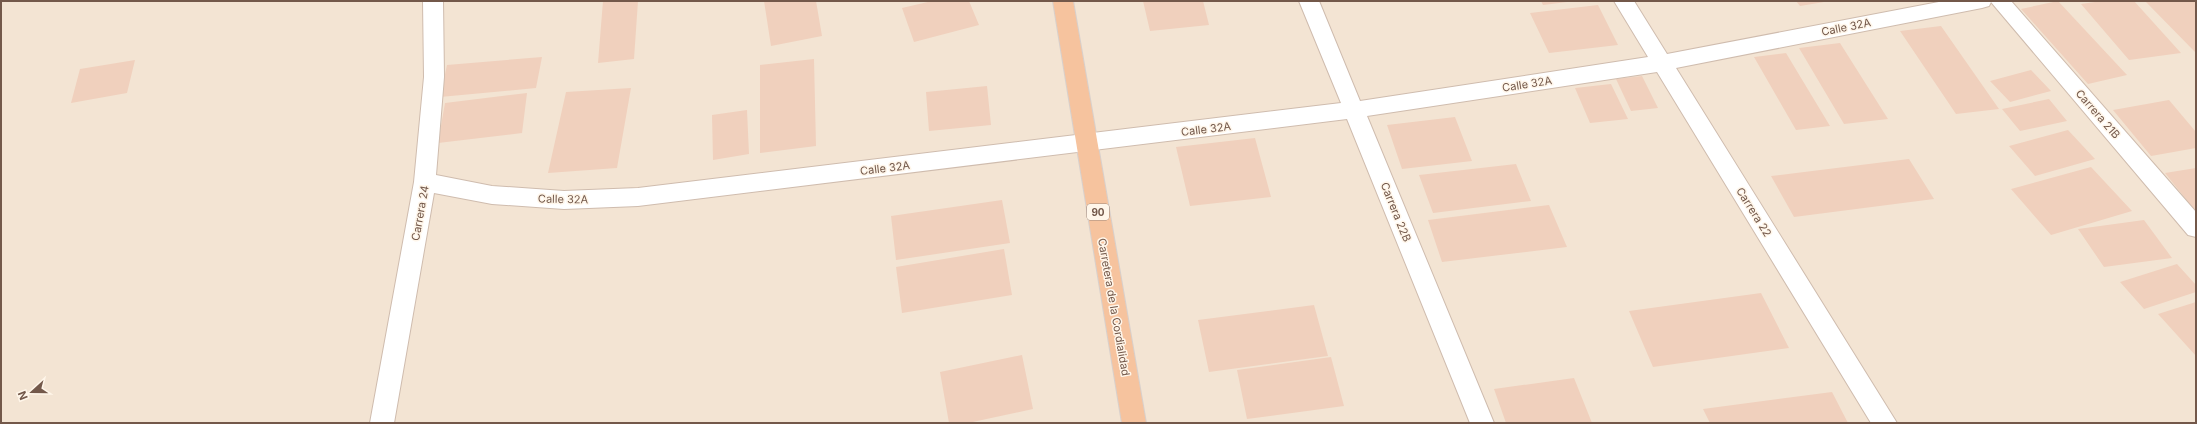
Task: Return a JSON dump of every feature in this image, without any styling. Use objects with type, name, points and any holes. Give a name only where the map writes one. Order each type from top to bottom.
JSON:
[{"type":"highway","name":"Carretera de la Cordialidad","points":[[1063,1],[1134,423]]},
{"type":"street","name":"Carrera 24","points":[[382,423],[425,182],[434,77],[433,1]]},
{"type":"street","name":"Carrera 22B","points":[[1309,1],[1482,423]]},
{"type":"street","name":"Carrera 22","points":[[1624,1],[1885,423]]},
{"type":"street","name":"Calle 32A","points":[[425,182],[492,195],[564,200],[638,197],[1087,144],[1354,110],[1662,63],[1982,1]]},
{"type":"street","name":"Carrera 21B","points":[[2000,1],[2196,228]]},
{"type":"shaded area","points":[[1,1],[2196,1],[2196,423],[1,423]]},
{"type":"building","points":[[603,1],[638,1],[634,59],[598,63]]},
{"type":"building","points":[[764,1],[816,1],[822,36],[771,46]]},
{"type":"building","points":[[932,1],[969,1],[979,25],[914,42],[902,8]]},
{"type":"building","points":[[1143,1],[1203,1],[1209,25],[1150,31]]},
{"type":"building","points":[[1541,1],[1567,1],[1567,2],[1543,5]]},
{"type":"building","points":[[1796,1],[1824,1],[1824,2],[1800,6]]},
{"type":"building","points":[[2058,1],[2127,75],[2088,84],[2021,9]]},
{"type":"building","points":[[2102,1],[2134,1],[2181,53],[2129,60],[2081,4]]},
{"type":"building","points":[[2145,1],[2196,2],[2196,53]]},
{"type":"building","points":[[1598,5],[1618,45],[1549,53],[1530,13]]},
{"type":"building","points":[[1941,26],[1999,109],[1956,114],[1900,31]]},
{"type":"building","points":[[1840,43],[1888,119],[1844,124],[1799,48]]},
{"type":"building","points":[[1786,53],[1830,126],[1796,130],[1754,57]]},
{"type":"building","points":[[542,57],[536,88],[440,97],[447,65]]},
{"type":"building","points":[[814,59],[816,146],[760,153],[760,65]]},
{"type":"building","points":[[135,60],[127,93],[71,103],[80,69]]},
{"type":"building","points":[[2031,70],[2051,91],[2010,102],[1990,81]]},
{"type":"building","points":[[1642,76],[1658,108],[1631,111],[1616,79]]},
{"type":"building","points":[[1611,84],[1628,119],[1590,123],[1575,88]]},
{"type":"building","points":[[987,86],[991,125],[929,131],[926,92]]},
{"type":"building","points":[[631,88],[617,168],[548,173],[566,92]]},
{"type":"building","points":[[527,93],[522,133],[438,143],[445,103]]},
{"type":"building","points":[[2049,99],[2067,121],[2020,131],[2002,109]]},
{"type":"building","points":[[2169,100],[2196,132],[2196,148],[2151,156],[2113,110]]},
{"type":"building","points":[[747,110],[749,154],[713,160],[712,115]]},
{"type":"building","points":[[1455,117],[1472,161],[1402,169],[1387,125]]},
{"type":"building","points":[[2068,130],[2095,159],[2035,176],[2009,146]]},
{"type":"building","points":[[1255,138],[1271,197],[1190,206],[1176,147]]},
{"type":"building","points":[[1909,159],[1934,199],[1794,217],[1771,176]]},
{"type":"building","points":[[1516,164],[1531,201],[1433,213],[1419,175]]},
{"type":"building","points":[[2091,167],[2132,211],[2051,235],[2011,189]]},
{"type":"building","points":[[2196,168],[2196,212],[2165,173]]},
{"type":"building","points":[[1002,200],[1010,243],[896,260],[891,216]]},
{"type":"building","points":[[1549,205],[1567,247],[1442,262],[1428,220]]},
{"type":"building","points":[[2144,220],[2172,258],[2104,267],[2078,229]]},
{"type":"building","points":[[1004,249],[1012,295],[902,313],[896,267]]},
{"type":"building","points":[[2177,264],[2196,285],[2196,292],[2144,309],[2120,282]]},
{"type":"building","points":[[1761,293],[1789,348],[1653,367],[1629,311]]},
{"type":"building","points":[[2196,302],[2196,356],[2158,314]]},
{"type":"building","points":[[1314,305],[1328,356],[1209,372],[1198,320]]},
{"type":"building","points":[[1022,355],[1033,409],[968,423],[949,423],[940,372]]},
{"type":"building","points":[[1331,357],[1344,406],[1247,419],[1237,370]]},
{"type":"building","points":[[1574,378],[1592,423],[1506,423],[1494,389]]},
{"type":"building","points":[[1832,392],[1848,423],[1710,423],[1703,409]]}]
